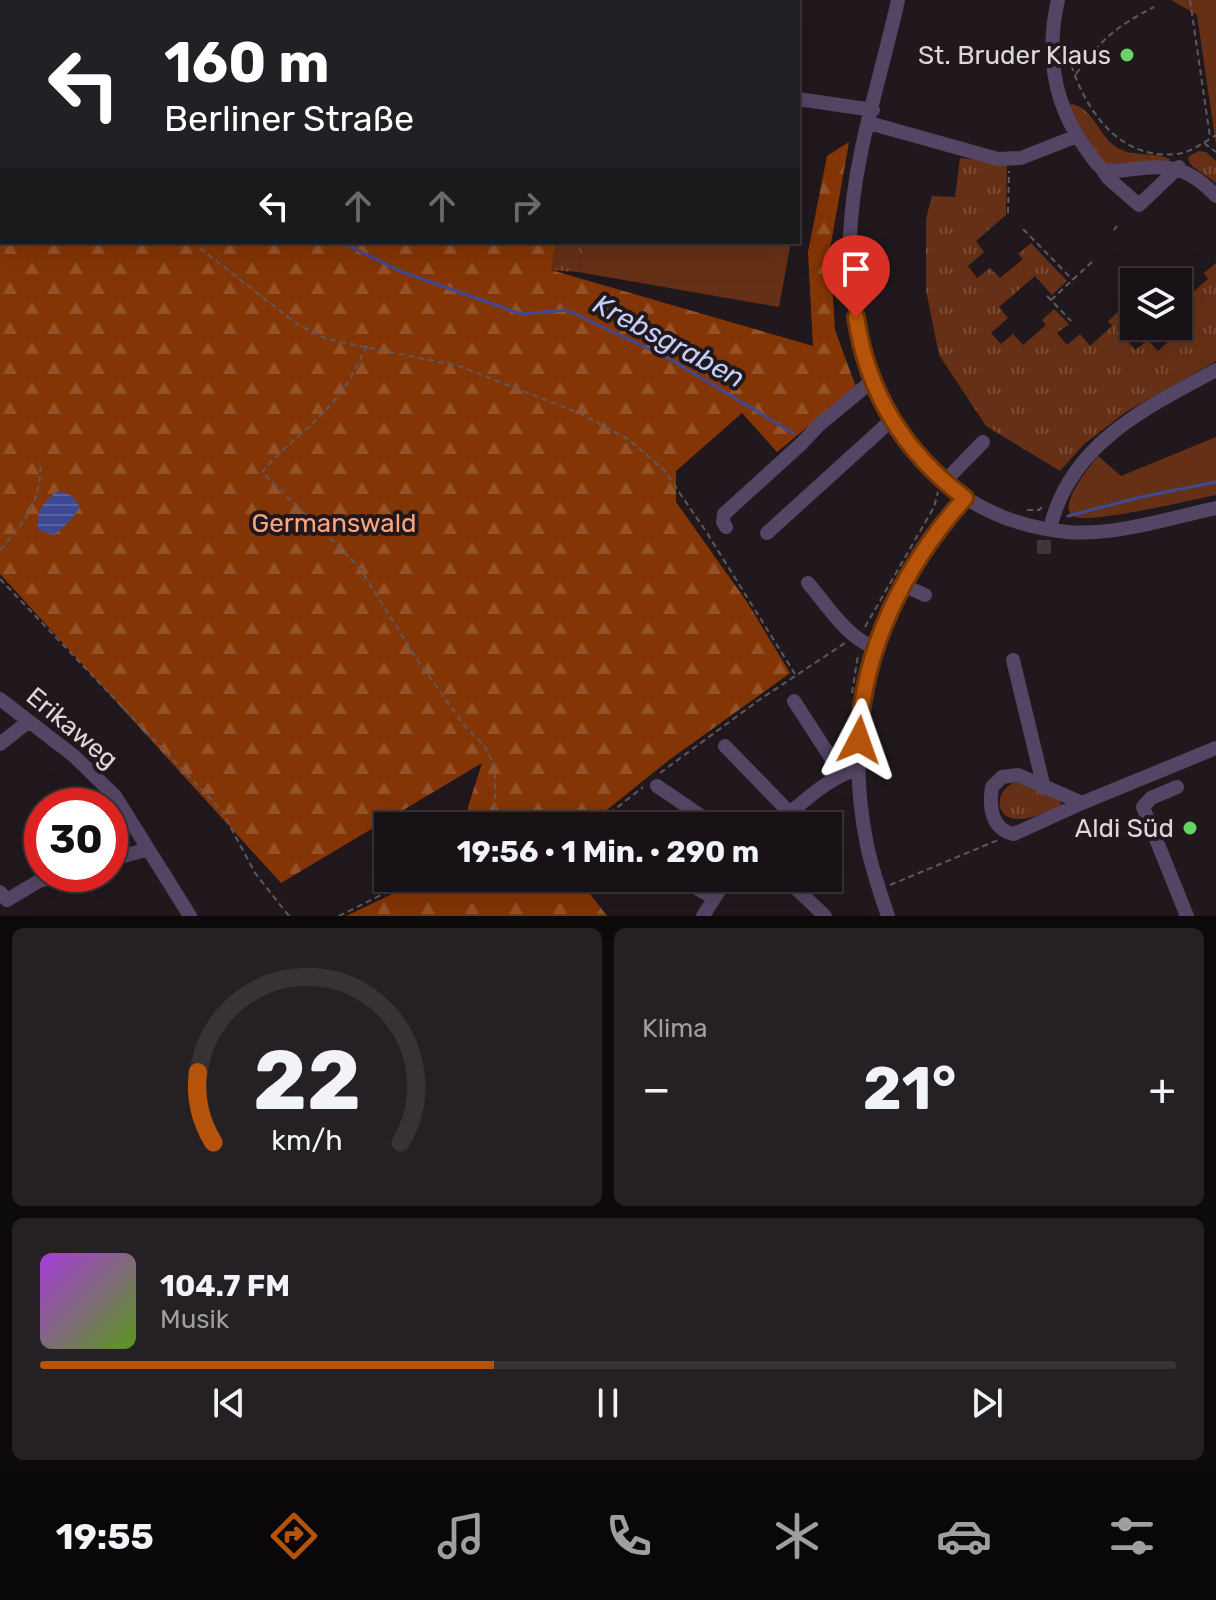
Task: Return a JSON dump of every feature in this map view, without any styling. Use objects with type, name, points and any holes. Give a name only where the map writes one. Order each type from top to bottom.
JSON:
[{"type":"street","points":[[1058,0],[1051,42],[1053,65],[1063,105],[1077,136],[1108,178],[1139,205],[1179,167]]},
{"type":"street","points":[[894,1],[856,185],[850,237],[860,346],[888,415],[941,487],[1007,519],[1074,532],[1109,530],[1216,508]]},
{"type":"street","points":[[800,99],[871,117],[998,159],[1021,158],[1077,136]]},
{"type":"street","points":[[1102,169],[1179,167],[1216,196]]},
{"type":"street","points":[[1050,529],[1060,494],[1094,449],[1151,406],[1216,370]]},
{"type":"street","points":[[726,527],[724,514],[820,424],[872,381]]},
{"type":"street","points":[[767,533],[802,497],[885,426]]},
{"type":"street","points":[[941,487],[983,442]]},
{"type":"street","points":[[888,916],[867,847],[858,770],[860,709],[886,618],[903,585],[965,498]]},
{"type":"street","points":[[808,583],[855,636],[865,645],[875,648]]},
{"type":"street","points":[[903,585],[925,595]]},
{"type":"street","points":[[1013,660],[1044,788]]},
{"type":"street","name":"Erikaweg","points":[[0,699],[98,778],[131,820],[190,916]]},
{"type":"street","points":[[794,701],[842,775]]},
{"type":"street","points":[[0,744],[28,722]]},
{"type":"street","points":[[725,746],[789,812]]},
{"type":"street","points":[[1082,803],[1018,775],[1002,777],[992,787],[989,804],[994,821],[1014,834],[1216,748]]},
{"type":"street","points":[[791,812],[842,775],[858,770]]},
{"type":"street","points":[[657,786],[695,812]]},
{"type":"street","points":[[1177,787],[1151,798],[1143,807],[1187,916]]},
{"type":"street","points":[[128,855],[148,849]]},
{"type":"street","points":[[0,892],[7,900],[24,890]]},
{"type":"street","points":[[703,892],[714,898]]},
{"type":"street","points":[[703,916],[718,892]]},
{"type":"street","points":[[800,892],[825,916]]},
{"type":"path","points":[[1190,0],[1210,138]]},
{"type":"path","points":[[1076,75],[1098,44],[1121,24],[1154,7]]},
{"type":"path","points":[[1065,40],[1083,93],[1104,126],[1125,144],[1177,154],[1216,135]]},
{"type":"path","points":[[1204,143],[1216,152]]},
{"type":"path","points":[[1008,213],[1009,158]]},
{"type":"path","points":[[1114,230],[1117,226]]},
{"type":"path","points":[[1023,229],[1073,280]]},
{"type":"path","points":[[195,244],[297,324],[327,339],[459,366],[579,413],[628,439],[664,470],[795,674]]},
{"type":"path","points":[[1051,300],[1095,259]]},
{"type":"path","points":[[1047,296],[1071,321]]},
{"type":"path","points":[[367,346],[346,386],[262,472],[359,567],[418,661],[464,725],[485,747],[495,767],[495,812]]},
{"type":"path","points":[[0,550],[29,515],[39,489],[41,462]]},
{"type":"path","points":[[612,812],[795,674],[863,631],[934,507],[941,487]]},
{"type":"path","points":[[0,579],[222,811],[255,873],[289,916]]},
{"type":"path","points":[[879,889],[1014,834]]},
{"type":"path","points":[[339,916],[387,892]]},
{"type":"green space","points":[[1171,0],[1216,0],[1216,145],[1197,15]]},
{"type":"green space","points":[[1072,104],[1086,111],[1116,147],[1170,159],[1168,162],[1111,166],[1103,163],[1067,107]]},
{"type":"green space","name":"Germanswald","points":[[849,142],[830,249],[835,330],[856,387],[777,452],[742,413],[676,471],[676,502],[747,602],[790,673],[669,760],[604,812],[468,812],[482,763],[400,812],[374,812],[374,827],[281,883],[0,574],[0,244],[556,244],[551,270],[813,346],[808,252],[827,156]]},
{"type":"green space","points":[[1199,151],[1206,152],[1216,161],[1216,183],[1188,160],[1189,156]]},
{"type":"green space","points":[[960,158],[1007,163],[1006,215],[976,241],[984,252],[968,266],[977,278],[990,268],[1000,278],[1023,259],[1018,254],[1031,243],[1067,281],[1052,295],[1035,276],[999,307],[1008,318],[991,333],[1001,344],[1013,334],[1023,345],[1046,325],[1042,320],[1054,309],[1069,324],[1057,333],[1067,345],[1080,334],[1090,346],[1112,326],[1108,321],[1120,310],[1120,340],[1127,340],[1135,350],[1148,340],[1158,351],[1170,340],[1192,340],[1192,293],[1208,279],[1204,273],[1216,263],[1216,361],[1126,412],[1084,444],[1060,471],[986,426],[939,355],[926,290],[926,219],[932,196],[955,197]]},
{"type":"green space","points":[[556,244],[584,244],[578,272],[550,270]]},
{"type":"green space","points":[[584,244],[791,244],[779,307],[578,272]]},
{"type":"green space","points":[[1216,437],[1216,495],[1095,518],[1071,515],[1069,502],[1073,493],[1098,456],[1121,476]]},
{"type":"green space","points":[[1019,781],[1060,799],[1061,805],[1028,818],[1009,817],[1000,807],[1001,795],[1011,784]]},
{"type":"green space","points":[[397,892],[589,892],[607,916],[346,916]]},
{"type":"water","points":[[58,491],[71,495],[80,507],[54,535],[38,530],[38,517],[45,503]]},
{"type":"waterway","name":"Krebsgraben","points":[[345,244],[400,271],[521,314],[567,310],[668,358],[793,433]]},
{"type":"waterway","name":"Krebsgraben","points":[[1068,516],[1216,482]]},
{"type":"tunnel","points":[[1037,547],[1055,547]]},
{"type":"place","name":"St. Bruder Klaus","points":[[1127,55]]},
{"type":"place","name":"Aldi Süd","points":[[1190,828]]},
{"type":"route","points":[[856,317],[860,346],[888,415],[910,446],[940,479],[965,498],[923,554],[886,618],[860,709],[859,740]]}]
